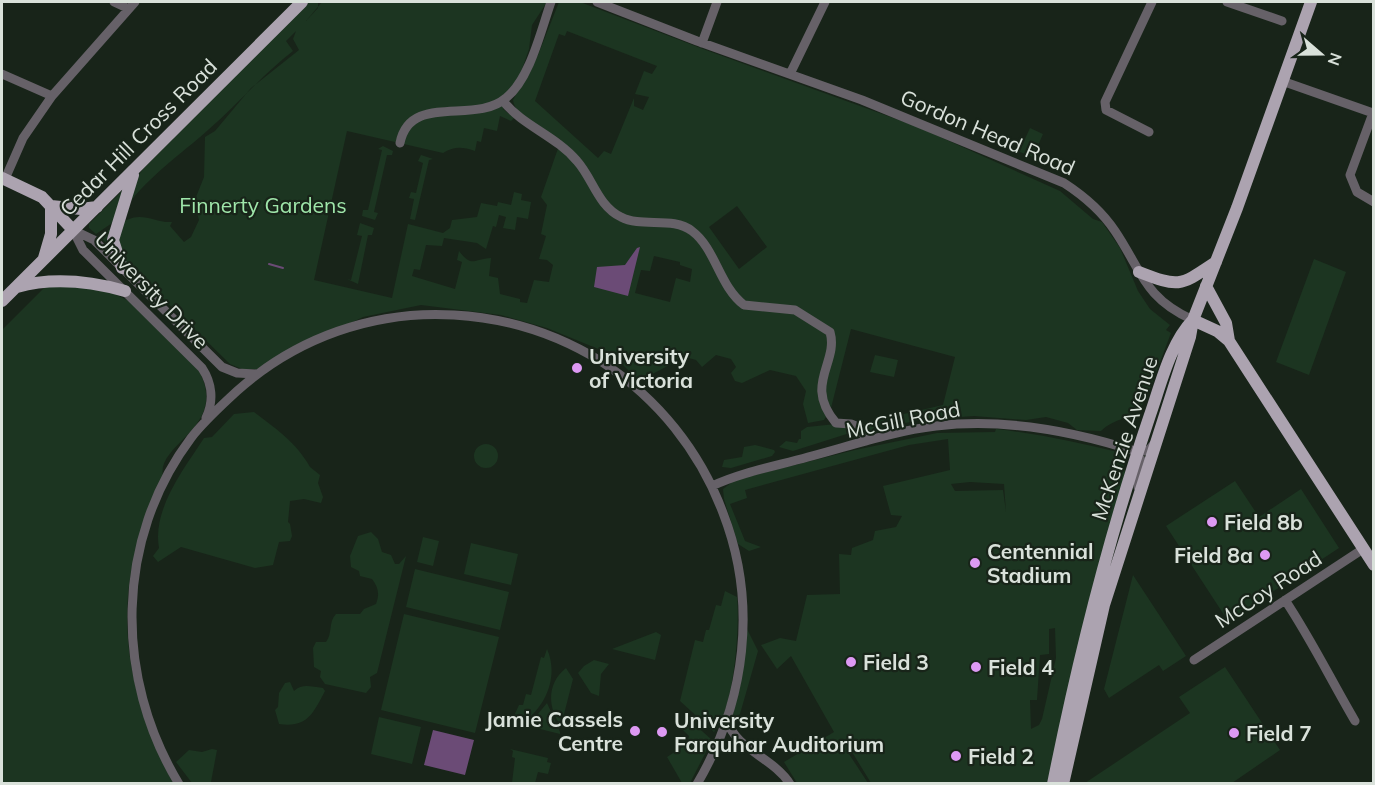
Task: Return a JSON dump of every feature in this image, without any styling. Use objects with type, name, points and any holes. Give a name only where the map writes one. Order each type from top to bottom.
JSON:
[{"type":"main road","name":"Cedar Hill Cross Road","points":[[2,301],[302,2]]},
{"type":"main road","name":"McKenzie Avenue","points":[[1063,783],[1096,635],[1190,337],[1192,320],[1217,261],[1311,2]]},
{"type":"main road","points":[[122,268],[115,249],[114,231],[136,168]]},
{"type":"main road","points":[[3,178],[35,193],[74,230]]},
{"type":"main road","points":[[51,206],[81,209],[97,207]]},
{"type":"main road","points":[[44,259],[51,234],[51,206]]},
{"type":"main road","points":[[1138,272],[1164,282],[1177,284],[1187,281],[1217,261]]},
{"type":"main road","points":[[16,287],[42,280],[60,279],[125,291]]},
{"type":"main road","points":[[1206,286],[1226,323],[1229,341]]},
{"type":"main road","name":"McKenzie Avenue","points":[[1053,783],[1094,605],[1138,452],[1182,332],[1192,320]]},
{"type":"main road","name":"Gordon Head Road","points":[[1192,320],[1217,331],[1229,341],[1374,565]]},
{"type":"street","points":[[114,2],[127,9]]},
{"type":"street","points":[[3,178],[23,138],[52,96],[135,2]]},
{"type":"street","points":[[400,143],[408,124],[421,114],[475,111],[503,101],[522,79],[551,2]]},
{"type":"street","name":"Gordon Head Road","points":[[597,2],[790,74],[1064,183],[1090,200],[1115,232],[1156,298],[1192,320]]},
{"type":"street","points":[[702,43],[717,2]]},
{"type":"street","points":[[790,74],[825,2]]},
{"type":"street","points":[[1149,132],[1113,116],[1106,110],[1105,102],[1152,2]]},
{"type":"street","points":[[1227,2],[1282,21]]},
{"type":"street","points":[[2,74],[52,96]]},
{"type":"street","points":[[1282,81],[1374,113],[1350,175],[1357,192],[1374,202]]},
{"type":"street","points":[[503,101],[520,118],[547,133],[576,159],[605,205],[615,214],[634,222],[682,226],[694,233],[732,293],[744,305],[795,310],[830,332],[832,340],[822,375],[824,407],[836,423],[851,424],[861,428],[866,441]]},
{"type":"street","name":"University Drive","points":[[74,230],[94,240],[222,367],[237,373],[257,374]]},
{"type":"street","name":"University Drive","points":[[74,230],[83,250],[206,373],[211,402],[208,413],[198,429]]},
{"type":"street","points":[[179,783],[160,750],[141,697],[133,655],[131,614],[135,570],[148,520],[171,468],[198,429],[257,374],[310,342],[378,320],[445,314],[480,317],[518,325],[573,346],[628,381],[659,409],[685,441],[712,486],[738,556],[743,592],[739,672],[727,720],[697,783]]},
{"type":"street","name":"McGill Road","points":[[712,486],[737,476],[866,441],[937,426],[989,423],[1051,430],[1138,452]]},
{"type":"street","points":[[1138,501],[1142,460],[1138,452],[1149,450],[1157,440]]},
{"type":"street","name":"McCoy Road","points":[[1194,660],[1363,549]]},
{"type":"street","points":[[1285,600],[1314,643],[1323,668],[1355,721]]},
{"type":"street","points":[[727,720],[732,733],[783,774],[790,783]]},
{"type":"green space","name":"Finnerty Gardens","points":[[309,2],[318,2],[318,7],[322,2],[547,2],[532,25],[529,49],[518,81],[505,97],[503,109],[514,118],[511,121],[500,116],[497,131],[484,128],[481,142],[477,141],[475,151],[459,148],[443,153],[347,131],[314,280],[392,298],[408,224],[443,233],[450,228],[452,220],[477,217],[481,203],[497,206],[498,202],[511,205],[514,192],[522,194],[521,200],[531,202],[528,219],[517,217],[515,230],[503,228],[506,217],[499,215],[486,249],[477,243],[444,238],[442,246],[426,245],[420,270],[414,269],[412,276],[455,289],[462,262],[457,260],[459,251],[470,261],[491,258],[489,276],[498,278],[500,294],[527,303],[534,280],[549,282],[553,265],[547,260],[539,259],[546,236],[541,234],[547,205],[541,197],[561,140],[525,118],[513,100],[538,55],[559,2],[580,2],[918,127],[1060,191],[1093,219],[1102,222],[1120,248],[1138,291],[1150,309],[1170,325],[1166,330],[1171,333],[1146,399],[1141,406],[1136,412],[1101,431],[1077,430],[1068,423],[1046,417],[1026,420],[974,416],[920,420],[867,431],[866,425],[873,421],[943,405],[955,357],[851,329],[831,408],[824,420],[808,423],[803,404],[806,391],[796,376],[770,370],[742,383],[735,381],[731,373],[736,367],[731,359],[716,355],[702,367],[696,360],[685,357],[639,381],[613,355],[547,328],[501,315],[421,305],[363,317],[258,369],[242,369],[230,364],[99,236],[124,221],[139,217],[172,222],[170,226],[184,242],[191,237],[199,220],[194,202],[204,177],[205,137],[215,131],[247,93],[155,175],[127,206],[134,181],[143,169]],"holes":[[[296,31],[293,39],[299,50],[256,84],[293,51],[286,41]],[[567,31],[657,66],[652,74],[644,71],[635,94],[649,97],[643,110],[634,106],[634,98],[611,154],[604,151],[598,158],[535,101],[559,34],[565,36]],[[737,206],[767,247],[739,269],[709,227]],[[654,256],[680,262],[680,265],[692,269],[690,282],[676,278],[670,302],[635,293],[641,270],[650,271]]]},
{"type":"green space","points":[[1030,128],[1043,134],[1033,157],[1015,150],[1019,141],[1024,141]]},
{"type":"green space","points":[[383,146],[393,151],[392,155],[387,155],[374,212],[378,213],[375,220],[362,216],[363,210],[368,210],[382,150],[378,149]]},
{"type":"green space","points":[[421,155],[433,159],[429,160],[415,220],[410,219],[414,199],[409,198],[411,192],[416,193],[423,163],[418,161]]},
{"type":"green space","points":[[123,190],[115,221],[96,234],[89,228],[89,224]]},
{"type":"green space","points":[[360,223],[374,228],[372,235],[368,235],[358,284],[347,279],[351,280],[362,236],[357,235]]},
{"type":"green space","points":[[1314,259],[1346,272],[1309,375],[1276,362]]},
{"type":"green space","points":[[48,284],[104,289],[129,301],[199,371],[206,391],[205,407],[199,421],[164,464],[163,476],[134,560],[128,600],[127,627],[134,681],[150,733],[173,783],[2,784],[2,330]]},
{"type":"green space","points":[[875,355],[898,360],[894,377],[870,372]]},
{"type":"green space","points":[[254,412],[292,443],[310,467],[320,475],[318,483],[323,497],[321,503],[304,499],[290,501],[288,522],[292,536],[290,541],[279,542],[273,565],[255,568],[181,547],[158,562],[153,556],[159,548],[158,533],[165,504],[171,490],[204,438],[212,437],[234,414]]},
{"type":"green space","points":[[836,424],[850,427],[853,432],[793,451],[779,447],[786,441],[797,443],[801,439],[801,431],[807,427]]},
{"type":"green space","points":[[996,429],[1028,433],[1122,453],[1125,473],[1049,783],[871,783],[852,752],[849,754],[868,783],[797,783],[784,762],[834,732],[791,656],[777,669],[761,645],[780,638],[796,641],[807,595],[840,594],[839,554],[851,555],[852,548],[873,540],[875,531],[896,527],[902,516],[891,515],[883,486],[950,470],[948,439],[909,445],[745,490],[747,498],[730,504],[745,541],[761,547],[749,551],[738,544],[723,489],[735,480],[855,450],[937,433],[995,432]],"holes":[[[970,482],[1004,484],[1006,512],[1003,490],[955,491],[951,484]],[[1055,628],[1056,658],[1042,719],[1039,725],[1031,729],[1030,700],[1037,700],[1040,655],[1049,654],[1049,629]]]},
{"type":"green space","points":[[486,444],[495,447],[498,456],[495,465],[486,468],[477,465],[474,456],[477,447]]},
{"type":"green space","points":[[755,445],[775,452],[772,456],[731,468],[722,467],[724,460],[742,457],[744,447]]},
{"type":"green space","name":"Field 8a","points":[[1235,481],[1259,517],[1301,489],[1339,548],[1228,621],[1166,526]]},
{"type":"green space","points":[[371,532],[378,539],[382,552],[391,555],[395,564],[399,564],[406,556],[377,673],[370,677],[371,687],[366,693],[325,684],[320,677],[321,671],[314,667],[313,648],[316,642],[326,642],[336,614],[360,614],[364,609],[376,604],[378,591],[376,585],[372,579],[360,576],[359,571],[351,567],[350,556],[358,536]]},
{"type":"green space","points":[[423,537],[439,541],[433,566],[417,562]]},
{"type":"green space","points":[[471,543],[518,554],[511,585],[464,574]]},
{"type":"green space","points":[[415,569],[509,592],[500,630],[406,607]]},
{"type":"green space","points":[[1133,575],[1186,656],[1163,671],[1159,665],[1109,698],[1104,689]]},
{"type":"green space","points":[[725,591],[737,597],[736,647],[731,688],[721,722],[714,732],[680,701],[695,640],[703,642],[716,605],[721,606]]},
{"type":"green space","points":[[404,614],[499,637],[475,733],[381,710]]},
{"type":"green space","points":[[747,629],[758,651],[740,714],[731,722],[741,682]]},
{"type":"green space","points":[[656,632],[661,635],[655,660],[612,649]]},
{"type":"green space","points":[[547,649],[552,670],[544,699],[539,708],[524,722],[512,720],[519,705],[523,705],[526,694],[531,695],[541,657],[544,658]]},
{"type":"green space","points":[[594,660],[609,664],[601,674],[599,696],[591,693],[578,673]]},
{"type":"green space","points":[[1225,667],[1280,750],[1232,783],[1085,783],[1190,713],[1179,697]]},
{"type":"green space","points":[[566,668],[573,679],[561,726],[553,711],[551,696],[555,681]]},
{"type":"green space","points":[[290,682],[294,691],[307,686],[323,688],[325,691],[308,718],[296,724],[279,724],[275,710],[278,707],[279,693],[285,683]]},
{"type":"green space","points":[[547,703],[560,732],[560,734],[528,726]]},
{"type":"green space","points":[[379,717],[421,727],[412,764],[371,754]]},
{"type":"green space","points":[[693,723],[712,740],[690,783],[682,783],[667,757],[687,744],[689,736],[683,730]]},
{"type":"green space","points":[[510,749],[548,758],[547,762],[551,763],[548,774],[538,772],[535,783],[512,783],[515,758],[512,757],[513,751]]},
{"type":"green space","points":[[189,750],[202,752],[217,750],[211,782],[192,783],[176,762]]},
{"type":"shaded area","points":[[640,247],[628,296],[594,287],[597,267],[625,265]]},
{"type":"shaded area","points":[[433,730],[474,740],[465,775],[424,765]]},
{"type":"waterway","points":[[269,264],[283,268]]},
{"type":"place","name":"University of Victoria","points":[[577,368]]},
{"type":"place","name":"Field 8b","points":[[1212,522]]},
{"type":"place","name":"Field 8a","points":[[1265,555]]},
{"type":"place","name":"Centennial Stadium","points":[[975,563]]},
{"type":"place","name":"Field 3","points":[[851,662]]},
{"type":"place","name":"Field 4","points":[[976,667]]},
{"type":"place","name":"Jamie Cassels Centre","points":[[635,731]]},
{"type":"place","name":"University Farquhar Auditorium","points":[[662,732]]},
{"type":"place","name":"Field 7","points":[[1234,733]]},
{"type":"place","name":"Field 2","points":[[956,756]]}]
